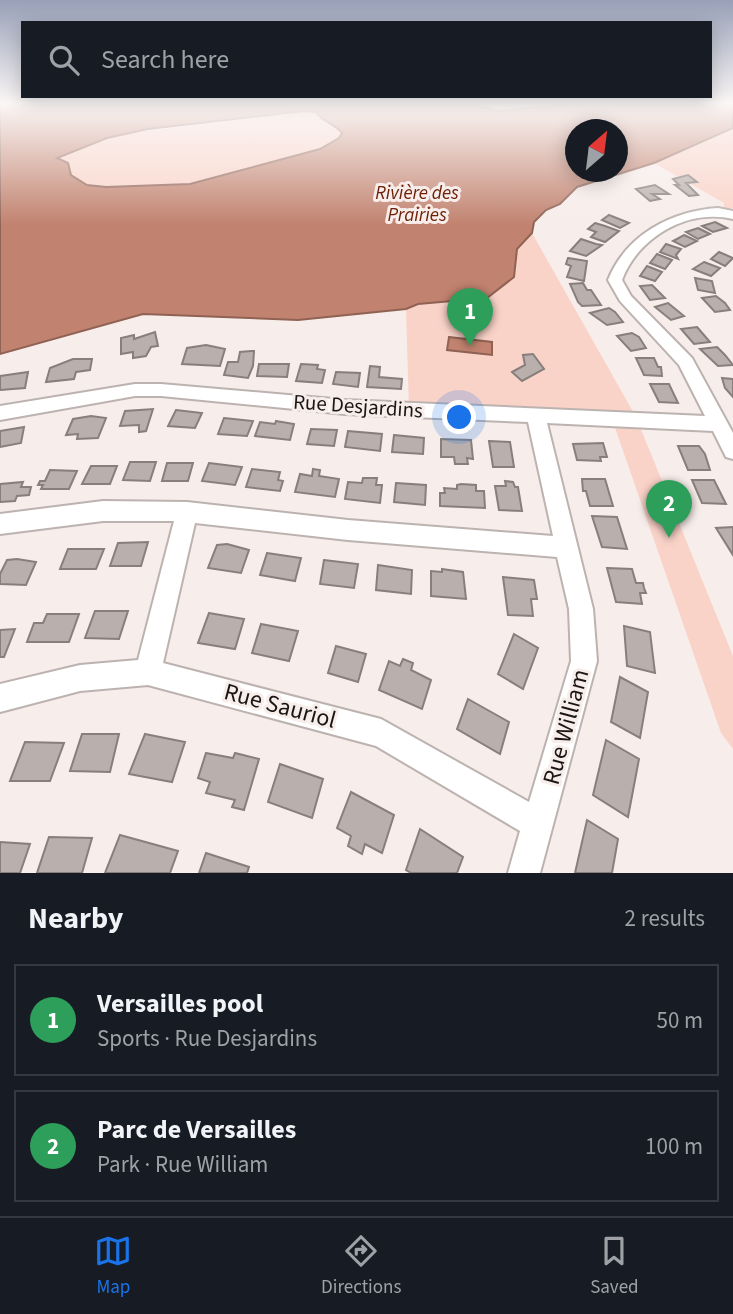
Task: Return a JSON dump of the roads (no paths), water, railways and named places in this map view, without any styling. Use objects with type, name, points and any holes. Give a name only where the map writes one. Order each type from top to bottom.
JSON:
[{"type":"street","points":[[730,214],[697,214],[653,232],[621,263],[615,280],[625,298],[686,362],[733,451]]},
{"type":"street","name":"Rue Desjardins","points":[[0,414],[135,390],[161,390],[345,407],[718,424]]},
{"type":"street","name":"Rue William","points":[[524,873],[584,661],[581,609],[536,415]]},
{"type":"street","points":[[0,524],[103,511],[187,512],[348,530],[565,547]]},
{"type":"street","points":[[148,672],[187,512]]},
{"type":"street","name":"Rue Sauriol","points":[[0,698],[80,678],[148,672],[381,733],[539,825]]},
{"type":"water","name":"Rivière des Prairies","points":[[0,144],[93,144],[57,158],[68,163],[71,175],[87,185],[106,187],[190,184],[320,149],[329,144],[565,144],[565,182],[593,182],[577,187],[560,204],[546,210],[534,222],[532,233],[517,249],[514,277],[487,298],[298,320],[143,314],[0,354]]},
{"type":"water","name":"Rivière des Prairies","points":[[628,144],[697,144],[628,171]]},
{"type":"water","points":[[449,337],[492,342],[492,355],[447,350]]},
{"type":"place","name":"Versailles pool","points":[[470,346]]},
{"type":"place","name":"Parc de Versailles","points":[[669,538]]}]
